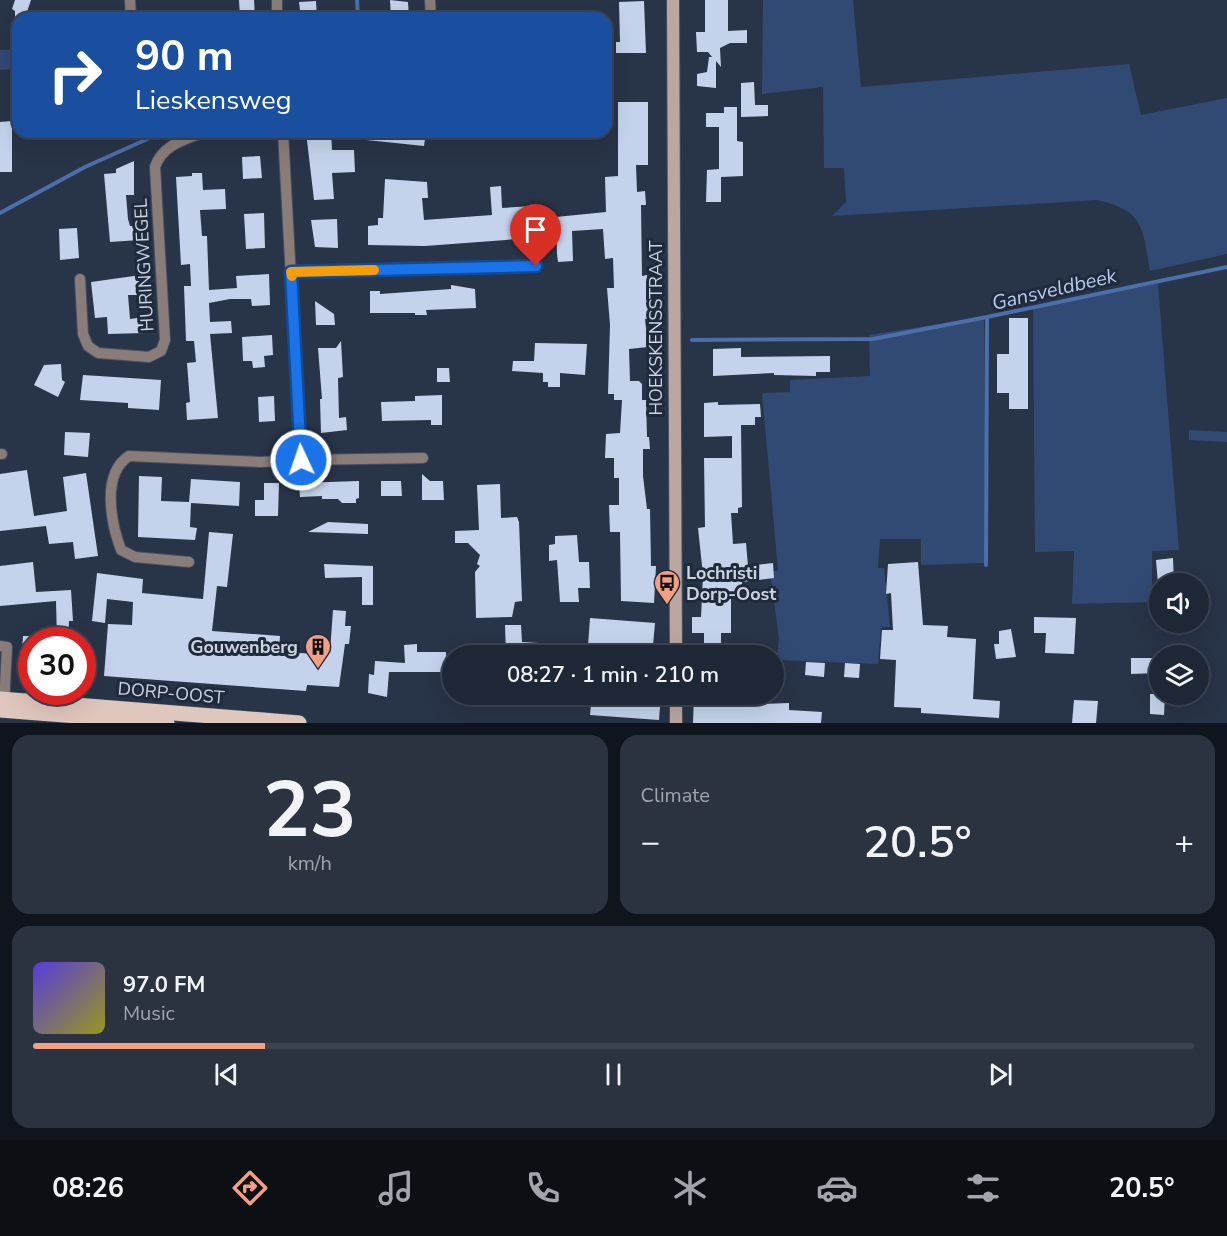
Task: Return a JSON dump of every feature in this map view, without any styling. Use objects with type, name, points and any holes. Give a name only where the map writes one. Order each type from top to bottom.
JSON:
[{"type":"main road","name":"DORP-OOST","points":[[2,705],[167,723]]},
{"type":"main road","name":"DORP-OOST","points":[[2,705],[299,723]]},
{"type":"street","name":"HOEKSKENSSTRAAT","points":[[673,0],[676,645]]},
{"type":"street","name":"HURINGWEGEL","points":[[80,279],[83,334],[88,346],[98,353],[149,357],[161,351],[165,340],[155,167],[159,155],[170,146],[189,138]]},
{"type":"street","points":[[283,138],[301,460]]},
{"type":"street","points":[[291,272],[536,266]]},
{"type":"street","points":[[189,562],[135,557],[121,550],[111,496],[118,463],[129,456],[261,462],[423,458]]},
{"type":"street","points":[[0,646],[7,647],[2,705]]},
{"type":"street","points":[[676,705],[676,723]]},
{"type":"shaded area","points":[[763,0],[853,0],[861,87],[1129,64],[1141,115],[1227,98],[1227,254],[1150,271],[1142,232],[1133,216],[1113,204],[1097,200],[832,216],[846,202],[844,168],[824,168],[823,87],[762,94]]},
{"type":"shaded area","points":[[12,49],[12,69],[0,70],[0,50]]},
{"type":"shaded area","points":[[1140,283],[1158,284],[1179,550],[1152,551],[1149,602],[1072,604],[1074,551],[1035,552],[1033,309]]},
{"type":"shaded area","points":[[984,317],[986,563],[921,565],[921,539],[880,539],[878,568],[884,568],[890,627],[881,627],[878,664],[784,660],[784,645],[778,645],[770,573],[778,570],[762,393],[790,392],[790,380],[870,376],[869,335]]},
{"type":"shaded area","points":[[1189,430],[1227,432],[1227,442],[1189,440]]},
{"type":"building","points":[[15,0],[31,0],[27,12],[15,12],[12,9]]},
{"type":"building","points":[[239,0],[254,0],[255,12],[240,12]]},
{"type":"building","points":[[390,0],[408,2],[409,12],[391,12]]},
{"type":"building","points":[[705,0],[728,0],[728,31],[747,30],[747,43],[730,43],[720,48],[721,67],[716,61],[716,88],[697,86],[697,74],[707,72],[709,57],[712,57],[708,52],[697,52],[696,32],[705,32]]},
{"type":"building","points":[[316,1],[317,12],[300,12],[299,2]]},
{"type":"building","points":[[644,1],[646,53],[616,53],[616,42],[620,42],[619,2]]},
{"type":"building","points":[[754,82],[755,105],[768,105],[768,116],[741,117],[741,83]]},
{"type":"building","points":[[618,102],[648,102],[648,165],[636,165],[637,192],[645,191],[646,205],[641,205],[642,276],[647,275],[648,298],[653,298],[655,318],[645,319],[648,347],[629,349],[630,381],[639,381],[642,384],[642,400],[646,400],[647,437],[649,437],[650,449],[643,449],[643,476],[647,509],[650,509],[651,566],[656,566],[654,603],[621,601],[620,532],[610,532],[609,505],[619,505],[619,478],[614,478],[614,458],[605,458],[606,434],[620,433],[622,400],[614,400],[614,394],[608,394],[610,325],[607,288],[614,288],[613,258],[605,259],[603,229],[572,231],[573,261],[558,262],[557,254],[556,217],[606,212],[605,177],[618,176]]},
{"type":"building","points":[[724,107],[737,107],[737,141],[743,142],[743,176],[721,177],[721,202],[706,202],[707,170],[719,169],[719,127],[706,127],[706,113],[724,113]]},
{"type":"building","points":[[12,121],[12,172],[0,172],[0,122]]},
{"type":"building","points":[[307,138],[331,138],[332,150],[354,150],[355,172],[332,173],[334,199],[314,200]]},
{"type":"building","points":[[357,138],[425,138],[424,146]]},
{"type":"building","points":[[260,156],[262,178],[243,179],[242,157]]},
{"type":"building","points":[[134,161],[134,195],[126,195],[130,226],[138,226],[139,240],[110,242],[104,174],[116,173],[116,169]]},
{"type":"building","points":[[192,173],[202,173],[203,190],[225,189],[226,209],[200,210],[202,236],[207,236],[209,290],[237,288],[236,276],[269,274],[270,305],[252,306],[251,299],[230,299],[209,303],[210,322],[231,321],[232,333],[210,334],[218,418],[187,420],[186,403],[190,402],[187,363],[196,362],[194,341],[186,341],[184,286],[191,286],[190,264],[181,265],[176,177],[192,176]]},
{"type":"building","points":[[385,179],[427,182],[428,198],[422,198],[424,220],[492,215],[490,187],[501,186],[502,208],[533,206],[534,214],[542,213],[542,226],[530,226],[531,237],[506,240],[425,246],[368,245],[368,226],[378,225],[378,218],[383,218]]},
{"type":"building","points":[[264,213],[265,248],[246,249],[244,214]]},
{"type":"building","points":[[337,219],[338,248],[315,247],[311,220]]},
{"type":"building","points":[[77,228],[79,258],[60,260],[59,229]]},
{"type":"building","points":[[141,275],[142,295],[128,295],[130,319],[144,317],[145,333],[108,334],[107,317],[95,318],[91,282]]},
{"type":"building","points":[[451,285],[475,289],[476,308],[426,310],[427,315],[370,313],[370,291],[380,291],[380,294],[451,289]]},
{"type":"building","points":[[315,301],[334,314],[335,325],[316,325]]},
{"type":"building","points":[[1009,318],[1028,318],[1028,409],[1009,409],[1009,393],[997,393],[997,354],[1009,354]]},
{"type":"building","points":[[272,335],[273,355],[264,356],[265,367],[253,368],[252,361],[243,361],[242,337]]},
{"type":"building","points":[[341,341],[343,377],[338,378],[339,418],[346,417],[347,430],[321,433],[320,399],[322,399],[318,348],[336,348]]},
{"type":"building","points":[[535,343],[587,344],[585,375],[560,373],[560,387],[548,387],[548,382],[543,382],[543,373],[512,371],[513,361],[534,361]]},
{"type":"building","points":[[741,348],[741,357],[830,356],[830,372],[816,372],[816,376],[774,375],[774,373],[713,376],[713,349]]},
{"type":"building","points":[[61,364],[62,380],[65,382],[58,397],[34,385],[44,365]]},
{"type":"building","points":[[437,368],[449,368],[450,382],[437,382]]},
{"type":"building","points":[[83,375],[161,380],[159,410],[128,408],[128,403],[80,400]]},
{"type":"building","points":[[442,395],[442,425],[431,425],[431,420],[382,421],[381,402],[415,401],[415,396]]},
{"type":"building","points":[[274,396],[275,421],[259,422],[258,397]]},
{"type":"building","points":[[704,403],[760,404],[761,417],[755,417],[755,425],[741,425],[742,507],[738,508],[738,513],[731,513],[733,544],[746,543],[748,566],[773,563],[774,578],[742,582],[742,597],[731,597],[731,633],[721,633],[721,645],[704,645],[704,633],[692,633],[692,617],[701,617],[703,575],[698,528],[705,527],[704,458],[732,458],[732,436],[704,437]]},
{"type":"building","points":[[65,432],[90,433],[88,457],[64,455]]},
{"type":"building","points":[[27,470],[34,516],[67,511],[63,477],[86,473],[98,556],[75,559],[73,542],[49,544],[46,526],[0,531],[0,474]]},
{"type":"building","points":[[422,474],[430,481],[443,481],[444,500],[422,500]]},
{"type":"building","points":[[139,476],[162,477],[161,501],[189,502],[191,479],[240,482],[239,506],[191,503],[190,527],[197,528],[195,540],[138,537]]},
{"type":"building","points":[[359,481],[359,498],[356,499],[356,503],[342,503],[338,499],[322,499],[322,496],[300,497],[299,483]]},
{"type":"building","points":[[381,481],[401,481],[402,496],[381,496]]},
{"type":"building","points":[[264,483],[279,483],[278,516],[255,516],[255,500],[264,500]]},
{"type":"building","points":[[500,484],[501,518],[517,517],[519,522],[522,601],[515,602],[512,617],[476,618],[475,572],[480,566],[477,564],[480,555],[468,543],[455,543],[455,531],[479,530],[477,485]]},
{"type":"building","points":[[328,522],[368,524],[368,534],[308,532]]},
{"type":"building","points":[[209,532],[233,534],[227,587],[217,586],[212,631],[280,636],[279,651],[323,655],[324,652],[330,652],[333,610],[346,611],[345,626],[351,626],[349,644],[345,644],[339,687],[307,685],[306,691],[104,676],[108,624],[132,625],[133,602],[107,599],[105,623],[92,621],[97,573],[143,579],[142,593],[203,599]]},
{"type":"building","points":[[577,535],[579,562],[589,562],[590,588],[578,588],[579,602],[560,602],[557,560],[549,561],[549,545],[555,544],[555,536]]},
{"type":"building","points":[[1173,558],[1174,573],[1157,573],[1156,560]]},
{"type":"building","points":[[33,562],[36,592],[71,590],[73,621],[69,621],[69,627],[57,627],[56,601],[0,606],[0,566]]},
{"type":"building","points":[[918,562],[923,625],[948,626],[947,637],[976,639],[973,699],[1000,701],[999,718],[921,713],[921,708],[894,707],[896,660],[880,659],[882,630],[893,630],[891,593],[886,594],[888,564]]},
{"type":"building","points":[[324,564],[373,566],[373,605],[362,605],[362,577],[325,578]]},
{"type":"building","points":[[1034,617],[1076,618],[1074,654],[1045,653],[1046,633],[1034,633]]},
{"type":"building","points":[[590,618],[655,623],[653,645],[588,645]]},
{"type":"building","points":[[505,625],[521,625],[522,642],[572,645],[506,645]]},
{"type":"building","points":[[1011,629],[1016,657],[996,659],[994,644],[999,644],[999,631]]},
{"type":"building","points":[[417,644],[417,652],[442,652],[442,672],[389,672],[387,697],[368,693],[369,674],[374,675],[375,661],[405,663],[404,645]]},
{"type":"building","points":[[1131,658],[1149,658],[1149,673],[1131,674]]},
{"type":"building","points":[[806,662],[825,663],[824,677],[805,675]]},
{"type":"building","points":[[845,663],[860,664],[859,678],[844,677]]},
{"type":"building","points":[[1074,700],[1098,701],[1096,723],[1072,723]]},
{"type":"building","points":[[789,703],[789,710],[822,712],[821,723],[693,723],[694,705],[784,705]]},
{"type":"building","points":[[591,705],[660,705],[659,720],[590,715]]},
{"type":"building","points":[[1150,705],[1164,705],[1164,715],[1150,714]]},
{"type":"waterway","points":[[357,0],[358,12]]},
{"type":"waterway","points":[[0,213],[85,167],[150,138]]},
{"type":"waterway","name":"Gansveldbeek","points":[[986,565],[987,317],[1227,267]]},
{"type":"waterway","points":[[692,340],[873,339],[987,317]]},
{"type":"slow traffic","points":[[292,276],[291,272],[374,270]]},
{"type":"place","name":"Lochristi Dorp-Oost","points":[[667,606]]},
{"type":"place","name":"Gouwenberg","points":[[318,670]]},
{"type":"route","points":[[301,460],[291,272],[536,266]]}]
